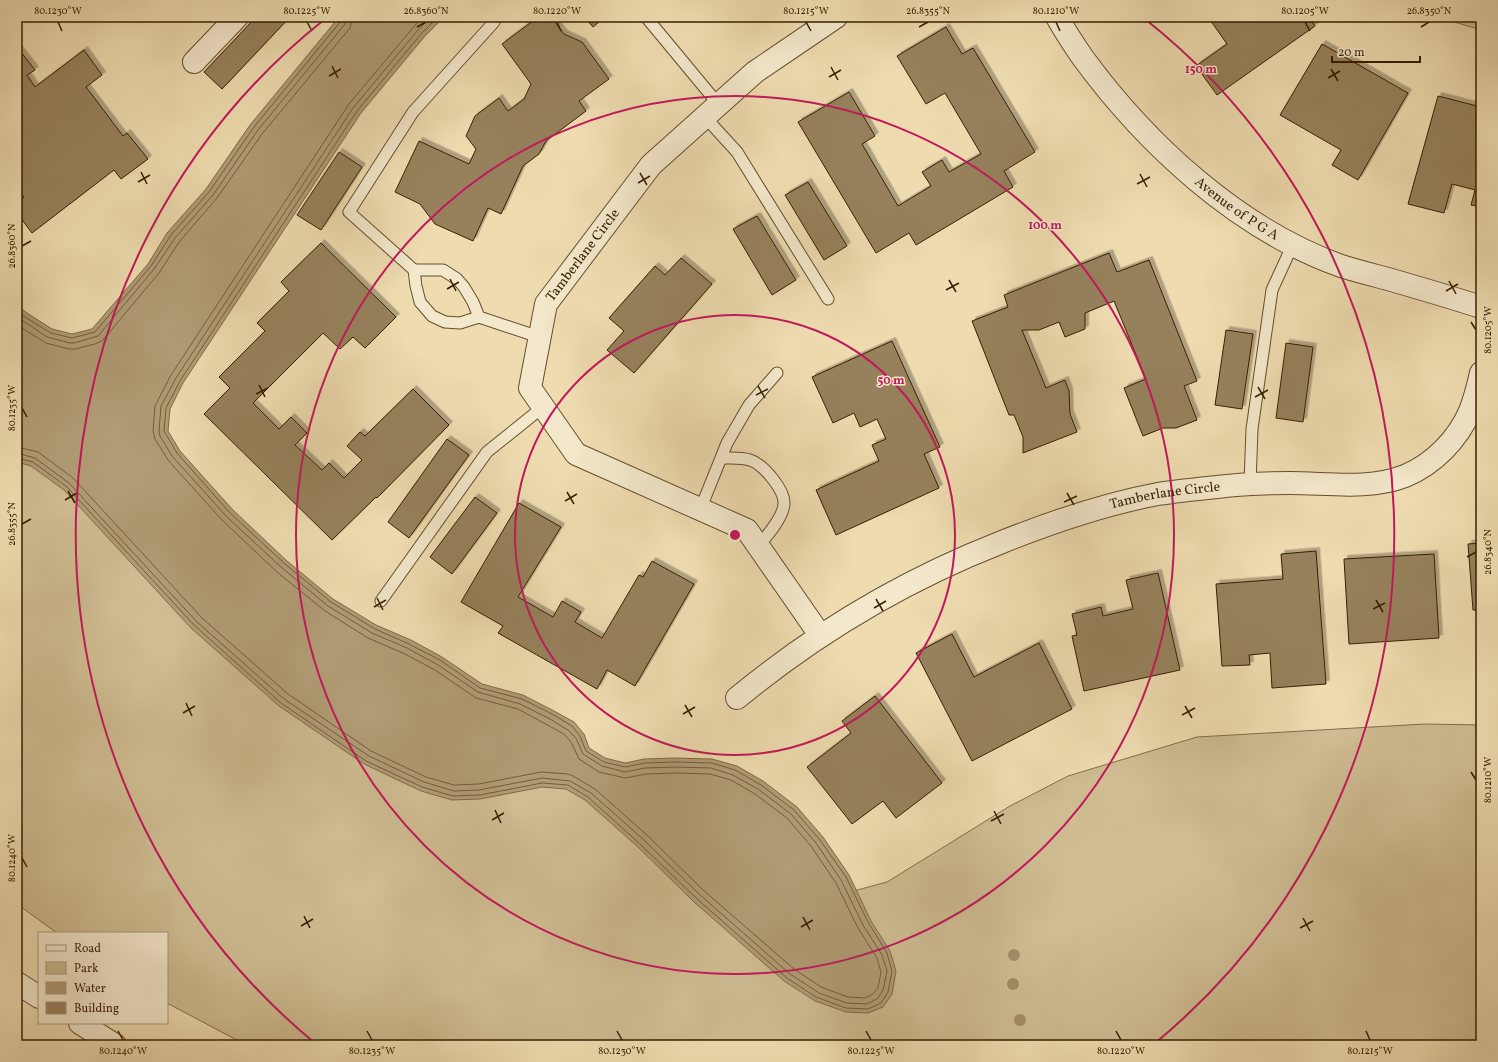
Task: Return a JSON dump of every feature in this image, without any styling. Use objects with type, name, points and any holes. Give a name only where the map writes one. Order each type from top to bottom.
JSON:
[{"type":"street","points":[[194,62],[237,17]]},
{"type":"street","name":"Tamberlane Circle","points":[[820,635],[747,530],[576,454],[530,388],[546,304],[651,165],[755,72],[836,17]]},
{"type":"street","name":"Avenue of P G A","points":[[1057,17],[1082,57],[1115,98],[1169,155],[1227,205],[1293,244],[1341,266],[1481,307]]},
{"type":"street","name":"Tamberlane Circle","points":[[737,698],[765,674],[820,635],[892,592],[964,557],[1080,513],[1157,494],[1250,484],[1288,483],[1363,485],[1384,482],[1405,475],[1425,465],[1442,452],[1456,436],[1470,410],[1481,374]]},
{"type":"street","points":[[17,983],[38,996]]},
{"type":"street","points":[[82,1024],[116,1045]]},
{"type":"lane","points":[[646,17],[712,111],[828,299]]},
{"type":"lane","points":[[494,22],[413,112],[349,212],[414,270],[420,302],[432,316],[445,322],[460,322],[479,318],[539,337]]},
{"type":"lane","points":[[1250,484],[1252,429],[1272,290],[1293,244]]},
{"type":"lane","points":[[414,270],[443,270],[457,279],[473,302],[479,318]]},
{"type":"lane","points":[[700,510],[727,443],[749,405],[777,373]]},
{"type":"lane","points":[[381,601],[487,452],[543,407]]},
{"type":"lane","points":[[722,458],[750,460],[768,472],[782,491],[784,505],[778,520],[758,546]]},
{"type":"green space","points":[[1439,17],[1481,17],[1481,30],[1441,18]]},
{"type":"green space","points":[[17,374],[477,729],[831,897],[887,882],[1010,806],[1068,776],[1197,737],[1425,724],[1481,725],[1481,1045],[246,1045],[168,1004],[168,932],[56,932],[17,904]]},
{"type":"water","points":[[339,17],[444,17],[425,36],[361,113],[183,383],[170,409],[168,431],[180,451],[233,510],[287,561],[333,599],[376,625],[411,640],[442,657],[482,684],[523,695],[574,722],[584,734],[589,748],[605,758],[625,763],[644,759],[712,759],[737,766],[763,781],[797,807],[823,837],[849,875],[871,921],[890,951],[896,971],[892,994],[883,1007],[868,1013],[846,1012],[815,1001],[784,981],[693,901],[638,847],[585,800],[566,789],[542,787],[480,799],[452,800],[421,791],[364,764],[279,706],[191,628],[64,490],[31,466],[17,462],[17,305],[52,329],[72,334],[92,329],[148,264],[167,233],[206,189],[250,125]]},
{"type":"building","points":[[256,17],[290,17],[222,89],[204,72]]},
{"type":"building","points":[[538,17],[551,17],[564,34],[582,42],[609,79],[579,101],[586,111],[546,141],[539,154],[523,166],[501,214],[488,208],[473,241],[435,224],[420,204],[395,192],[419,141],[469,164],[476,149],[466,136],[475,116],[499,98],[508,111],[524,99],[531,84],[502,44]]},
{"type":"building","points":[[584,17],[605,17],[593,27]]},
{"type":"building","points":[[1208,17],[1309,17],[1315,26],[1217,95],[1196,66],[1227,44]]},
{"type":"building","points":[[946,27],[962,54],[973,48],[1035,152],[1004,171],[1013,187],[916,245],[909,233],[876,253],[798,122],[849,92],[875,136],[862,144],[898,206],[931,186],[922,172],[942,160],[949,172],[981,154],[945,93],[926,104],[897,56]]},
{"type":"building","points":[[1322,44],[1408,93],[1358,180],[1332,165],[1341,150],[1280,115]]},
{"type":"building","points":[[17,47],[35,70],[27,75],[35,87],[84,50],[102,75],[86,87],[123,136],[127,133],[148,159],[121,179],[114,170],[32,233],[17,213],[17,202],[24,197],[17,188]]},
{"type":"building","points":[[1438,96],[1481,107],[1481,207],[1471,205],[1475,190],[1452,184],[1444,213],[1408,204]]},
{"type":"building","points":[[339,152],[362,167],[321,230],[297,215]]},
{"type":"building","points":[[808,182],[847,246],[824,260],[785,195]]},
{"type":"building","points":[[757,216],[796,280],[772,295],[733,229]]},
{"type":"building","points":[[321,243],[396,317],[365,348],[353,337],[340,349],[323,333],[253,403],[279,429],[291,417],[307,433],[295,445],[322,470],[329,463],[344,478],[362,460],[347,446],[360,432],[365,436],[413,389],[449,425],[377,498],[376,497],[332,540],[204,414],[230,388],[219,377],[265,331],[257,323],[289,291],[281,282]]},
{"type":"building","points":[[1109,253],[1117,272],[1149,260],[1197,381],[1184,386],[1197,420],[1176,428],[1163,428],[1143,436],[1124,388],[1146,379],[1114,301],[1085,313],[1085,329],[1065,337],[1059,322],[1039,330],[1022,330],[1046,388],[1065,380],[1069,391],[1070,414],[1077,432],[1023,453],[1023,437],[1014,415],[1009,415],[972,321],[1008,307],[1004,295]]},
{"type":"building","points":[[681,258],[712,284],[634,373],[607,350],[624,331],[609,318],[655,266],[665,275]]},
{"type":"building","points":[[1226,330],[1253,334],[1242,409],[1215,405]]},
{"type":"building","points":[[892,341],[940,447],[924,454],[939,488],[836,535],[816,490],[879,461],[872,445],[886,439],[877,419],[860,427],[854,413],[833,423],[812,377]]},
{"type":"building","points":[[1286,343],[1313,347],[1303,422],[1276,418]]},
{"type":"building","points":[[447,439],[469,455],[409,538],[388,522]]},
{"type":"building","points":[[475,497],[497,513],[452,574],[430,557]]},
{"type":"building","points":[[519,503],[561,527],[518,597],[553,617],[562,601],[581,612],[575,622],[602,638],[639,575],[643,577],[652,561],[694,584],[635,686],[607,670],[597,689],[498,633],[503,626],[461,602]]},
{"type":"building","points":[[1481,543],[1481,610],[1473,610],[1468,544]]},
{"type":"building","points":[[1316,551],[1326,684],[1272,688],[1270,653],[1249,655],[1250,665],[1222,666],[1216,584],[1283,579],[1281,554]]},
{"type":"building","points":[[1434,554],[1439,638],[1349,644],[1344,559]]},
{"type":"building","points":[[1158,573],[1180,670],[1084,691],[1072,636],[1077,635],[1072,614],[1101,607],[1103,616],[1133,609],[1126,580]]},
{"type":"building","points":[[952,634],[974,677],[1039,643],[1072,709],[972,761],[916,653]]},
{"type":"building","points":[[875,696],[942,783],[896,818],[883,801],[852,824],[807,767],[851,733],[842,721]]}]
